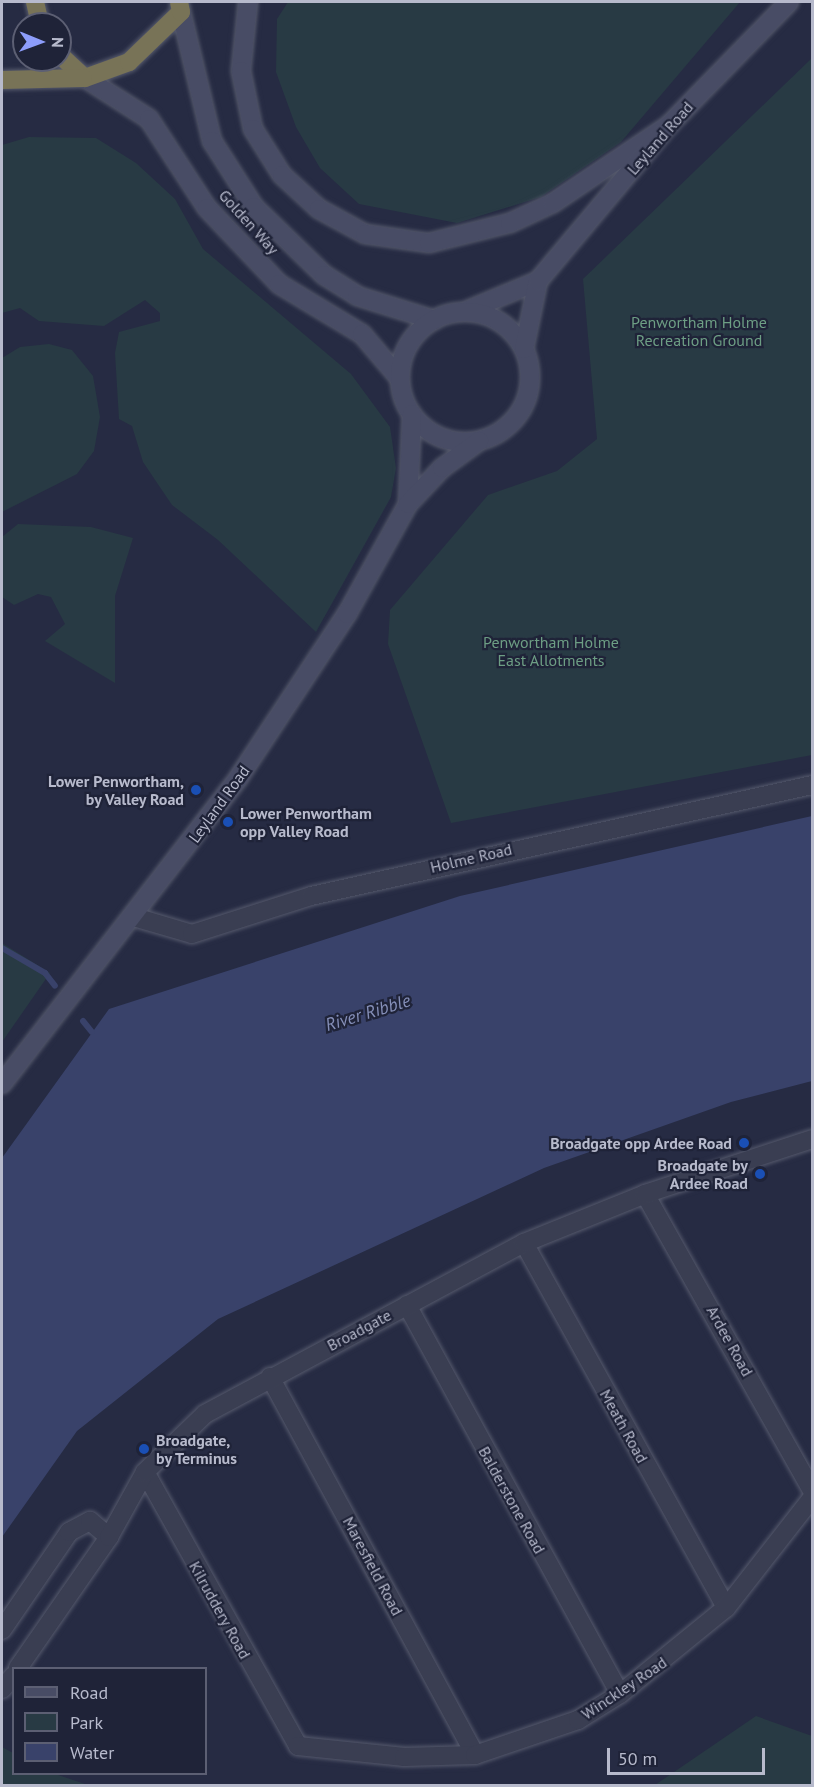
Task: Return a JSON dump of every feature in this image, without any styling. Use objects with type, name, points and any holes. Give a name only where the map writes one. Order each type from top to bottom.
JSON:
[{"type":"highway","points":[[2,80],[84,78],[129,62],[182,6]]},
{"type":"highway","points":[[72,67],[84,78]]},
{"type":"main road","points":[[248,2],[241,71],[253,129],[282,175],[320,209],[365,234],[429,243],[510,224],[554,203],[669,125]]},
{"type":"main road","name":"Leyland Road","points":[[461,312],[538,281],[669,125],[789,2]]},
{"type":"main road","name":"Golden Way","points":[[182,6],[212,141],[254,207],[324,275],[349,291],[388,309],[434,320]]},
{"type":"main road","name":"Golden Way","points":[[84,78],[150,119],[207,208],[279,284],[362,334],[400,379]]},
{"type":"main road","name":"Leyland Road","points":[[524,349],[538,281]]},
{"type":"main road","points":[[461,312],[492,317],[524,349],[530,368],[524,406],[513,422],[479,441],[441,438],[412,414],[400,379],[409,344],[434,320],[461,312]]},
{"type":"main road","name":"Leyland Road","points":[[408,504],[412,414]]},
{"type":"main road","name":"Leyland Road","points":[[2,1084],[135,917],[310,671],[408,504],[442,468],[479,441]]},
{"type":"street","name":"Holme Road","points":[[135,917],[192,934],[311,896],[813,785]]},
{"type":"street","name":"Broadgate","points":[[19,1667],[108,1537],[145,1472],[205,1414],[270,1377],[524,1243],[645,1194],[813,1139]]},
{"type":"street","name":"Ardee Road","points":[[645,1194],[813,1490]]},
{"type":"street","name":"Meath Road","points":[[524,1243],[726,1608]]},
{"type":"street","name":"Balderstone Road","points":[[407,1305],[620,1694]]},
{"type":"street","name":"Maresfield Road","points":[[270,1377],[475,1755]]},
{"type":"street","name":"Kilruddery Road","points":[[145,1472],[298,1746]]},
{"type":"street","name":"Winckley Road","points":[[298,1746],[404,1757],[475,1755],[578,1720],[620,1694],[726,1608],[813,1498]]},
{"type":"street","points":[[2,1630],[69,1532],[90,1521],[108,1537]]},
{"type":"street","points":[[2,1689],[12,1677]]},
{"type":"green space","points":[[288,2],[740,2],[621,142],[541,197],[457,223],[359,204],[320,168],[296,127],[276,72],[277,19]]},
{"type":"green space","points":[[812,58],[812,755],[451,823],[388,644],[390,610],[488,495],[557,471],[597,439],[583,279]]},
{"type":"green space","points":[[29,137],[96,138],[136,163],[175,199],[203,249],[351,374],[390,427],[396,468],[391,497],[316,632],[218,540],[172,505],[143,462],[132,426],[119,419],[115,353],[119,332],[160,321],[160,313],[145,300],[104,326],[39,321],[20,308],[2,313],[2,145]]},
{"type":"green space","points":[[49,344],[72,350],[93,376],[100,417],[94,451],[77,474],[2,512],[2,358],[20,347]]},
{"type":"green space","points":[[18,524],[91,527],[133,538],[115,596],[115,683],[45,641],[65,624],[51,597],[38,594],[14,605],[2,597],[2,537]]},
{"type":"green space","points":[[2,943],[50,973],[2,1042]]},
{"type":"green space","points":[[756,1716],[812,1736],[812,1785],[655,1785]]},
{"type":"green space","points":[[2,1747],[12,1752],[12,1775],[58,1775],[88,1785],[2,1785]]},
{"type":"water","name":"River Ribble","points":[[812,816],[812,1081],[731,1102],[544,1168],[218,1319],[77,1431],[2,1537],[2,1158],[109,1009],[460,896]]},
{"type":"waterway","points":[[2,948],[45,973],[55,986]]},
{"type":"waterway","points":[[83,1021],[92,1032]]},
{"type":"place","name":"Lower Penwortham, by Valley Road","points":[[196,790]]},
{"type":"place","name":"Lower Penwortham opp Valley Road","points":[[228,822]]},
{"type":"place","name":"Broadgate opp Ardee Road","points":[[744,1143]]},
{"type":"place","name":"Broadgate by Ardee Road","points":[[760,1174]]},
{"type":"place","name":"Broadgate, by Terminus","points":[[144,1449]]},
{"type":"park label","name":"Penwortham Holme Recreation Ground","points":[[699,331]]},
{"type":"park label","name":"Penwortham Holme East Allotments","points":[[551,651]]}]
